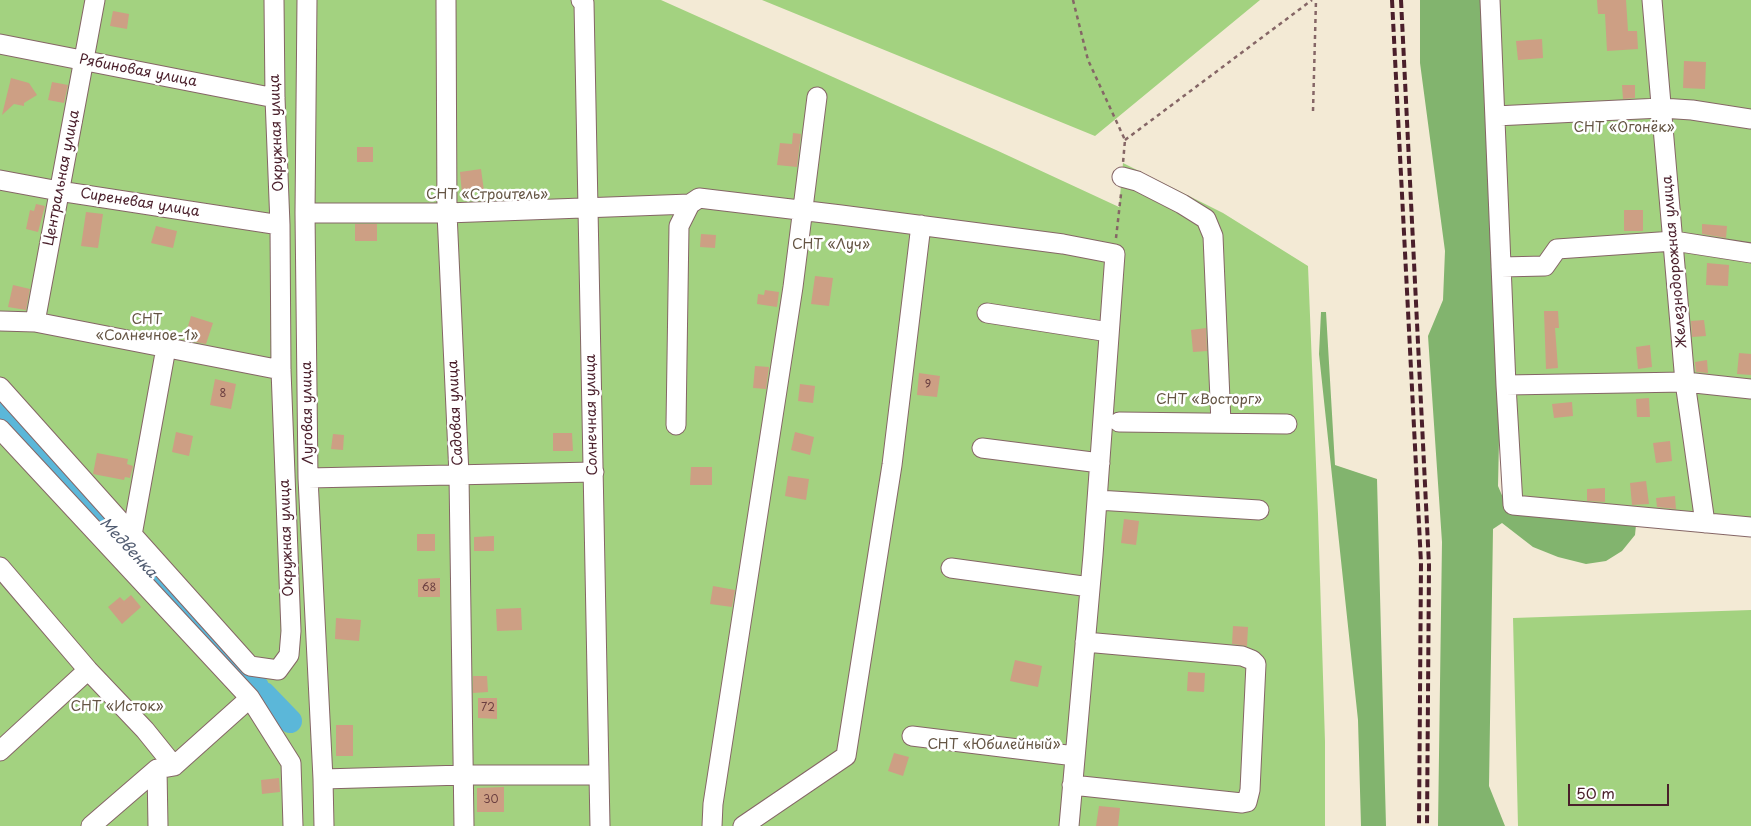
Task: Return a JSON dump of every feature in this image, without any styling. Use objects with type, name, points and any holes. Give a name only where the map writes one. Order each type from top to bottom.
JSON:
[{"type":"street","name":"Центральная улица","points":[[35,322],[95,0]]},
{"type":"street","name":"Окружная улица","points":[[0,387],[250,666],[278,670],[289,655],[291,632],[281,370],[280,225],[275,98],[274,0]]},
{"type":"street","name":"Луговая улица","points":[[307,0],[305,213],[308,478],[324,826]]},
{"type":"street","name":"Садовая улица","points":[[446,0],[447,212],[459,475],[464,826]]},
{"type":"street","points":[[1490,0],[1506,385],[1513,505],[1751,527]]},
{"type":"street","name":"Железнодорожная улица","points":[[1652,0],[1685,382],[1705,523]]},
{"type":"street","name":"Солнечная улица","points":[[582,2],[594,472],[600,826]]},
{"type":"street","name":"Рябиновая улица","points":[[0,44],[275,98]]},
{"type":"street","points":[[712,826],[713,804],[793,287],[816,97]]},
{"type":"street","points":[[1495,116],[1661,108],[1692,110],[1751,119]]},
{"type":"street","points":[[1122,177],[1137,181],[1182,204],[1206,219],[1214,236],[1220,423]]},
{"type":"street","name":"Сиреневая улица","points":[[0,180],[280,225]]},
{"type":"street","points":[[676,425],[679,226],[690,204],[699,198],[1063,244],[1115,254],[1090,587],[1068,826]]},
{"type":"street","points":[[305,213],[447,212],[690,204]]},
{"type":"street","points":[[744,826],[846,756],[892,465],[921,226]]},
{"type":"street","points":[[1502,267],[1545,266],[1557,249],[1674,241],[1751,253]]},
{"type":"street","points":[[987,313],[1109,332]]},
{"type":"street","points":[[0,321],[35,322],[281,370]]},
{"type":"street","points":[[132,535],[166,348]]},
{"type":"street","points":[[1506,385],[1685,382],[1751,389]]},
{"type":"street","points":[[1119,422],[1287,424]]},
{"type":"street","points":[[0,429],[250,698],[291,763],[293,826]]},
{"type":"street","points":[[982,448],[1100,463]]},
{"type":"street","points":[[308,478],[594,472]]},
{"type":"street","points":[[1097,500],[1259,510]]},
{"type":"street","points":[[951,568],[1090,587]]},
{"type":"street","points":[[3,577],[145,730],[165,768],[158,826]]},
{"type":"street","points":[[1072,785],[1242,803],[1247,802],[1250,790],[1256,664],[1252,660],[1242,656],[1085,642]]},
{"type":"street","points":[[0,751],[88,670]]},
{"type":"street","points":[[91,826],[250,698]]},
{"type":"street","points":[[912,736],[1075,756]]},
{"type":"street","points":[[291,763],[323,774],[598,775]]},
{"type":"path","points":[[1072,0],[1088,60],[1125,140],[1115,254]]},
{"type":"path","points":[[1125,140],[1314,0]]},
{"type":"path","points":[[1313,111],[1314,0]]},
{"type":"green space","points":[[0,0],[661,0],[1119,207],[1123,163],[1223,213],[1308,266],[1325,742],[1325,826],[0,826]]},
{"type":"green space","points":[[762,0],[1260,0],[1095,136]]},
{"type":"green space","points":[[1420,0],[1483,0],[1500,394],[1498,486],[1507,507],[1530,516],[1636,525],[1635,535],[1622,551],[1606,561],[1586,564],[1558,557],[1533,547],[1502,523],[1493,529],[1489,786],[1505,826],[1438,826],[1442,542],[1428,336],[1443,300],[1445,251],[1420,63]]},
{"type":"green space","name":"СНТ «Огонёк»","points":[[1491,0],[1751,0],[1751,531],[1515,513]]},
{"type":"green space","points":[[1321,312],[1326,312],[1335,465],[1377,479],[1386,826],[1361,826],[1358,720],[1319,354]]},
{"type":"green space","points":[[1751,610],[1751,826],[1518,826],[1513,618]]},
{"type":"building","points":[[1597,0],[1626,0],[1628,31],[1637,31],[1638,49],[1607,51],[1605,14],[1598,14]]},
{"type":"building","points":[[113,11],[129,14],[127,29],[110,26]]},
{"type":"building","points":[[1542,39],[1543,58],[1518,60],[1516,41]]},
{"type":"building","points":[[1684,61],[1706,62],[1705,89],[1683,88]]},
{"type":"building","points":[[11,78],[29,83],[37,95],[24,103],[24,106],[14,104],[2,115]]},
{"type":"building","points":[[52,82],[68,85],[64,103],[48,100]]},
{"type":"building","points":[[1622,85],[1635,85],[1635,98],[1623,99]]},
{"type":"building","points":[[793,133],[801,134],[797,167],[777,165],[780,143],[792,144]]},
{"type":"building","points":[[357,147],[373,147],[373,162],[357,162]]},
{"type":"building","points":[[481,169],[484,191],[462,194],[460,172]]},
{"type":"building","points":[[36,204],[45,206],[38,232],[26,229],[30,210],[34,211]]},
{"type":"building","points":[[1624,210],[1643,210],[1643,231],[1624,231]]},
{"type":"building","points":[[86,212],[103,214],[98,248],[81,246]]},
{"type":"building","points":[[355,224],[377,224],[377,241],[355,241]]},
{"type":"building","points":[[1702,224],[1727,226],[1726,238],[1702,234]]},
{"type":"building","points":[[156,226],[177,231],[173,248],[151,243]]},
{"type":"building","points":[[701,234],[716,235],[715,248],[700,247]]},
{"type":"building","points":[[1707,263],[1729,265],[1728,286],[1706,285]]},
{"type":"building","points":[[815,276],[833,278],[829,306],[811,304]]},
{"type":"building","points":[[13,285],[30,289],[26,310],[8,307]]},
{"type":"building","points":[[765,290],[779,292],[777,307],[757,304],[758,294],[764,295]]},
{"type":"building","points":[[1544,311],[1558,311],[1559,328],[1555,328],[1558,368],[1546,369]]},
{"type":"building","points":[[191,316],[213,323],[206,344],[184,340]]},
{"type":"building","points":[[1704,320],[1706,336],[1692,337],[1691,321]]},
{"type":"building","points":[[1206,328],[1207,351],[1193,352],[1191,330]]},
{"type":"building","points":[[1650,345],[1652,367],[1638,369],[1636,347]]},
{"type":"building","points":[[1739,353],[1751,354],[1751,375],[1737,374]]},
{"type":"building","points":[[1707,360],[1708,373],[1696,372],[1695,362]]},
{"type":"building","points":[[755,366],[769,367],[766,389],[753,388]]},
{"type":"building","points":[[919,373],[940,376],[937,397],[917,395]]},
{"type":"building","points":[[215,379],[236,384],[231,409],[210,405]]},
{"type":"building","points":[[800,384],[815,386],[813,403],[798,401]]},
{"type":"building","points":[[1649,398],[1650,417],[1637,417],[1636,399]]},
{"type":"building","points":[[1572,402],[1573,416],[1554,418],[1552,404]]},
{"type":"building","points":[[176,432],[193,436],[189,456],[172,452]]},
{"type":"building","points":[[795,432],[814,437],[810,455],[791,450]]},
{"type":"building","points":[[553,433],[572,433],[573,451],[553,451]]},
{"type":"building","points":[[333,434],[344,435],[343,450],[331,449]]},
{"type":"building","points":[[1670,441],[1672,461],[1656,463],[1653,443]]},
{"type":"building","points":[[97,453],[128,459],[127,464],[133,466],[130,478],[125,477],[124,480],[93,474]]},
{"type":"building","points":[[691,467],[712,467],[712,485],[690,485]]},
{"type":"building","points":[[788,476],[809,479],[806,500],[785,496]]},
{"type":"building","points":[[1646,481],[1649,504],[1632,505],[1630,483]]},
{"type":"building","points":[[1605,488],[1605,502],[1587,501],[1587,489]]},
{"type":"building","points":[[1675,496],[1676,509],[1657,507],[1656,498]]},
{"type":"building","points":[[1124,519],[1139,521],[1136,545],[1121,543]]},
{"type":"building","points":[[417,534],[435,534],[435,551],[417,551]]},
{"type":"building","points":[[494,536],[494,551],[474,551],[474,537]]},
{"type":"building","points":[[440,578],[440,597],[418,597],[418,579]]},
{"type":"building","points":[[713,586],[735,590],[732,607],[710,604]]},
{"type":"building","points":[[131,595],[141,607],[122,624],[108,607],[120,597],[124,601]]},
{"type":"building","points":[[521,608],[522,630],[497,631],[496,609]]},
{"type":"building","points":[[336,618],[361,620],[359,641],[335,639]]},
{"type":"building","points":[[1233,626],[1248,627],[1247,646],[1232,644]]},
{"type":"building","points":[[1015,660],[1042,666],[1038,687],[1010,681]]},
{"type":"building","points":[[1188,672],[1205,673],[1204,692],[1187,691]]},
{"type":"building","points":[[473,676],[487,676],[488,692],[473,693]]},
{"type":"building","points":[[478,698],[497,698],[497,719],[478,718]]},
{"type":"building","points":[[336,725],[353,725],[353,756],[336,756]]},
{"type":"building","points":[[894,753],[909,757],[903,776],[888,771]]},
{"type":"building","points":[[279,778],[280,792],[262,794],[261,780]]},
{"type":"building","points":[[504,787],[504,812],[477,812],[477,788]]},
{"type":"building","points":[[1099,806],[1120,808],[1118,826],[1096,826]]},
{"type":"waterway","name":"Медвенка","points":[[0,409],[257,687]]},
{"type":"waterway","name":"Медвенка","points":[[264,694],[290,721]]},
{"type":"railway","points":[[1392,0],[1421,563],[1419,826]]},
{"type":"railway","points":[[1401,0],[1429,565],[1427,826]]},
{"type":"park label","name":"СНТ «Строитель»","points":[[487,195]]},
{"type":"park label","name":"СНТ «Луч»","points":[[831,245]]},
{"type":"park label","name":"СНТ «Солнечное-1»","points":[[147,328]]},
{"type":"park label","name":"СНТ «Восторг»","points":[[1209,400]]},
{"type":"park label","name":"СНТ «Исток»","points":[[117,707]]},
{"type":"park label","name":"СНТ «Юбилейный»","points":[[994,745]]}]
